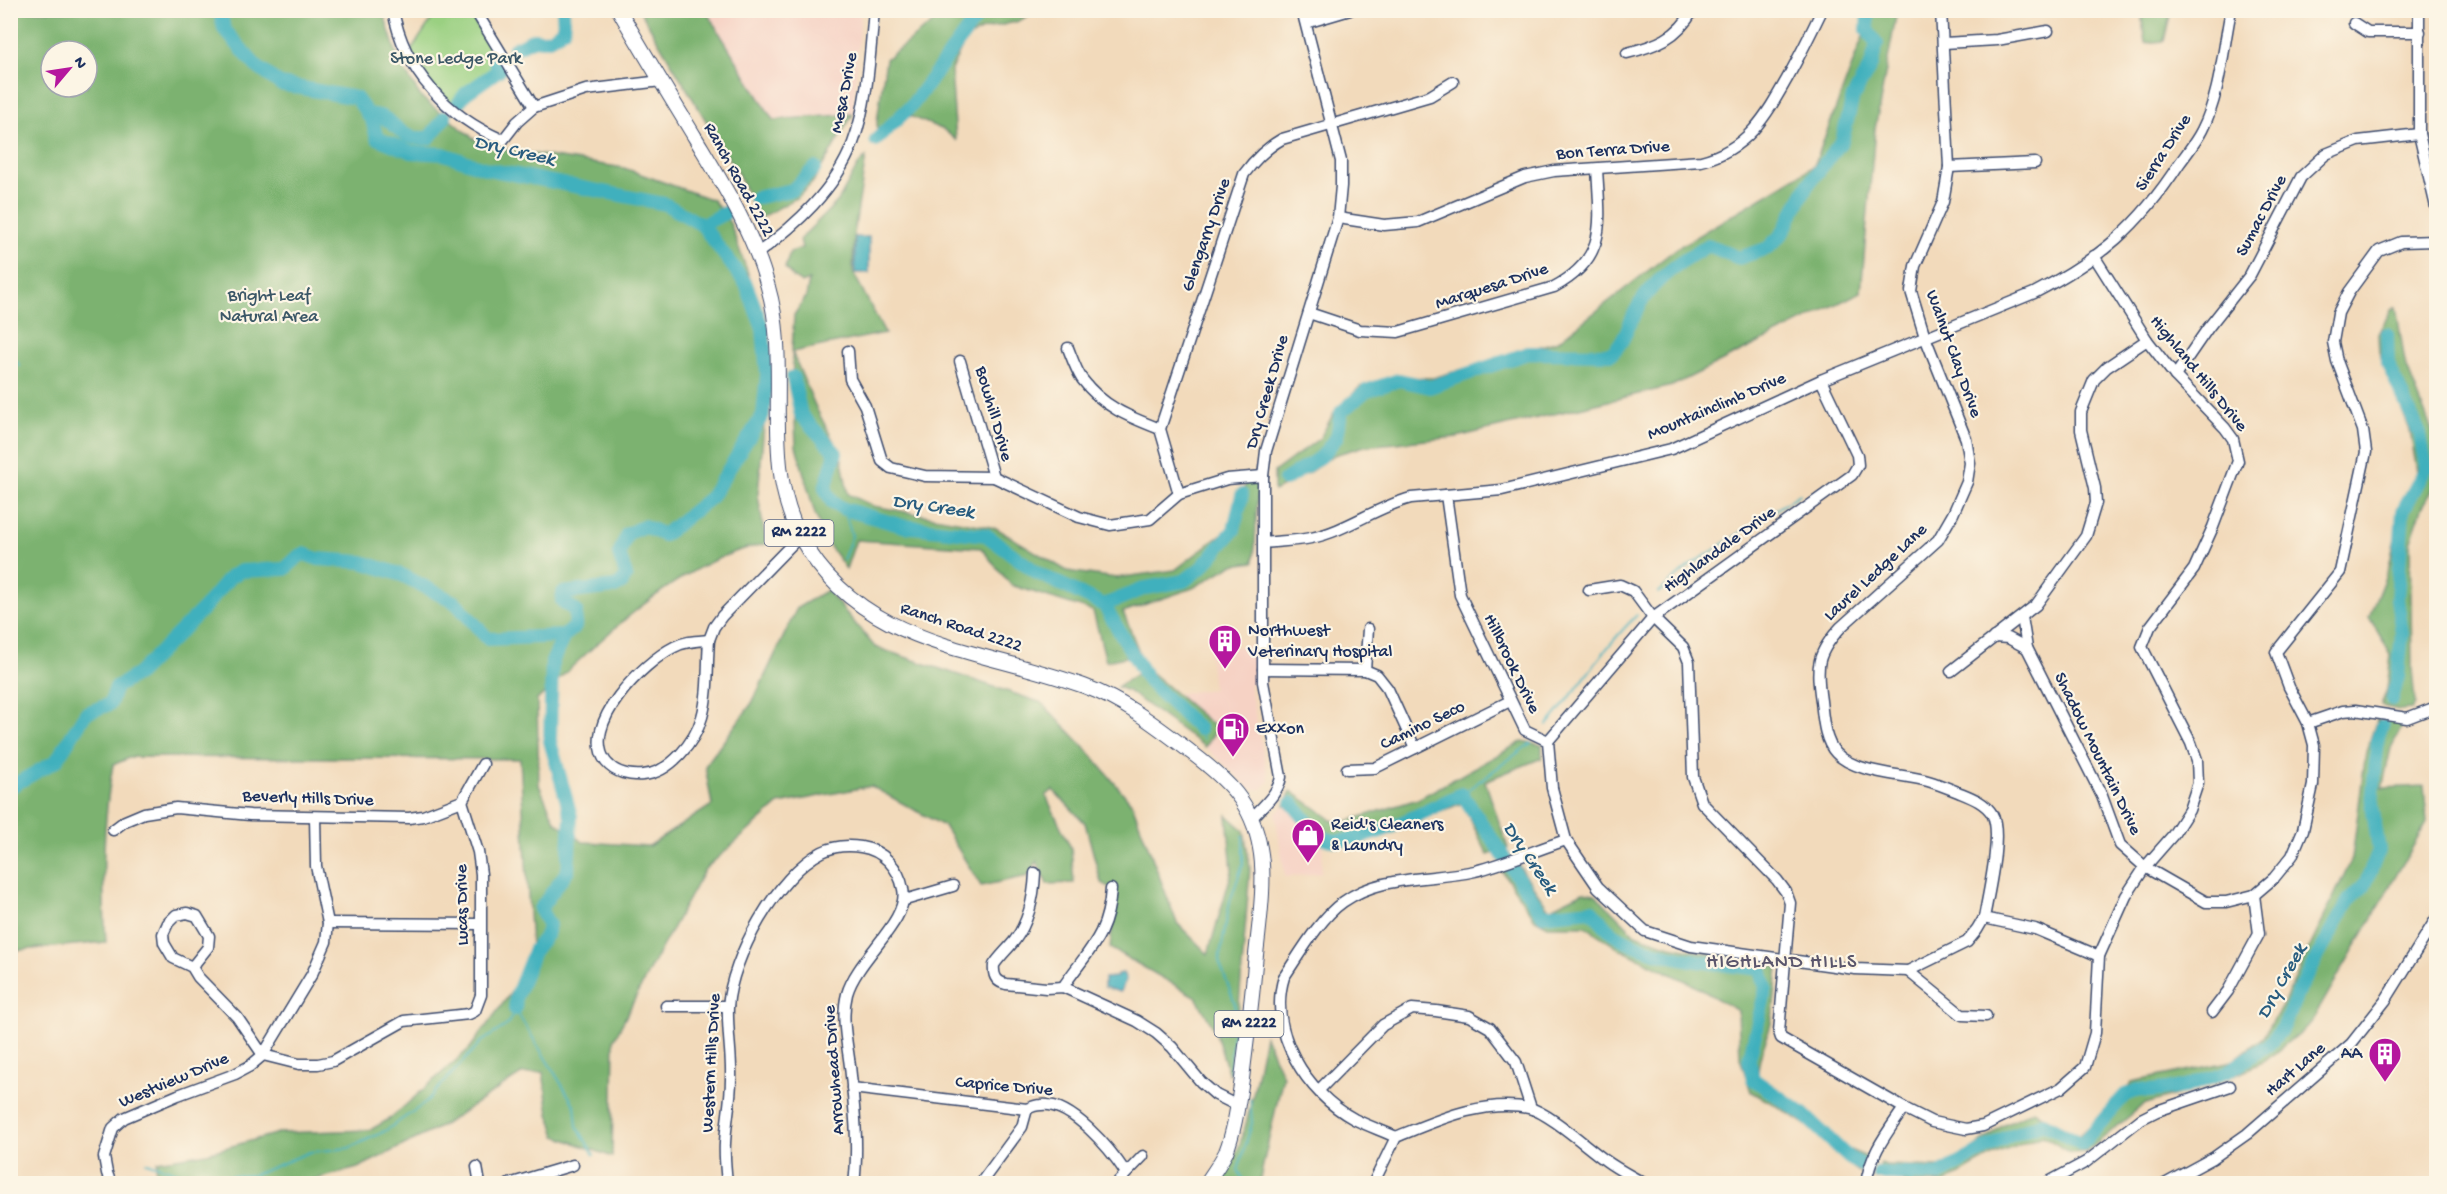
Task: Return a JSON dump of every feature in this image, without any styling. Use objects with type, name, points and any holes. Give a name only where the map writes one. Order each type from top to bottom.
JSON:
[{"type":"main road","name":"Ranch Road 2222","points":[[619,10],[729,195],[758,254],[770,290],[776,327],[779,460],[784,491],[800,536],[822,569],[848,596],[876,617],[910,635],[1084,686],[1141,714],[1223,776],[1240,797],[1252,818],[1260,849],[1262,873],[1251,1013],[1238,1106],[1225,1154],[1206,1184]]},
{"type":"street","points":[[393,10],[405,51],[424,81],[447,107],[481,131],[503,140],[534,106],[586,90],[661,81]]},
{"type":"street","points":[[475,10],[534,106]]},
{"type":"street","name":"Mesa Drive","points":[[758,254],[789,230],[819,199],[852,144],[866,84],[874,10]]},
{"type":"street","name":"Dry Creek Drive","points":[[1252,818],[1278,788],[1281,777],[1264,691],[1263,476],[1269,437],[1338,218],[1341,186],[1341,161],[1302,10]]},
{"type":"street","points":[[1306,23],[1350,10]]},
{"type":"street","points":[[1627,53],[1668,39],[1686,23],[1693,10]]},
{"type":"street","name":"Bon Terra Drive","points":[[1338,218],[1384,225],[1418,222],[1524,177],[1554,171],[1701,161],[1718,157],[1748,136],[1763,120],[1822,10]]},
{"type":"street","name":"Walnut Clay Drive","points":[[1941,10],[1949,167],[1947,188],[1912,279],[1911,291],[1925,337],[1958,414],[1966,439],[1970,464]]},
{"type":"street","name":"Sierra Drive","points":[[2094,256],[2122,235],[2142,215],[2163,189],[2202,130],[2215,90],[2231,10]]},
{"type":"street","points":[[2419,10],[2419,134],[2436,207]]},
{"type":"street","points":[[2354,23],[2368,32],[2420,32]]},
{"type":"street","points":[[1944,43],[1997,40],[2048,31]]},
{"type":"street","name":"Glengarry Drive","points":[[1160,429],[1244,174],[1255,159],[1269,147],[1297,134],[1430,96],[1454,82]]},
{"type":"street","name":"Sumac Drive","points":[[2175,376],[2208,328],[2250,275],[2301,177],[2326,154],[2358,141],[2419,134]]},
{"type":"street","points":[[1949,167],[2035,163]]},
{"type":"street","name":"Marquesa Drive","points":[[1308,313],[1360,330],[1398,332],[1554,287],[1572,277],[1586,264],[1592,252],[1600,224],[1597,169]]},
{"type":"street","points":[[2212,1012],[2228,991],[2259,934],[2253,895],[2274,878],[2292,856],[2303,830],[2313,785],[2314,745],[2308,723],[2289,687],[2276,652],[2340,572],[2366,452],[2363,430],[2337,361],[2333,342],[2338,313],[2349,292],[2379,251],[2401,242],[2436,241]]},
{"type":"street","name":"Mountainclimb Drive","points":[[1264,543],[1311,538],[1330,532],[1397,502],[1502,490],[1671,449],[1821,380],[2034,293],[2058,281],[2094,256]]},
{"type":"street","name":"Highland Hills Drive","points":[[1785,960],[1779,1032],[1781,1038],[1932,1122],[1965,1130],[1983,1126],[2061,1088],[2085,1066],[2095,1033],[2099,956],[2126,896],[2145,867],[2173,835],[2189,810],[2198,783],[2197,760],[2191,743],[2142,647],[2150,627],[2194,569],[2238,461],[2233,439],[2175,376],[2147,340],[2094,256]]},
{"type":"street","points":[[1951,671],[2036,605],[2086,536],[2096,503],[2095,488],[2081,430],[2081,412],[2094,380],[2108,367],[2147,340]]},
{"type":"street","points":[[1068,348],[1081,378],[1105,402],[1119,413],[1160,429],[1179,494]]},
{"type":"street","points":[[848,351],[850,379],[865,406],[882,461],[891,468],[925,476],[994,477],[1079,517],[1110,525],[1150,519],[1179,494],[1227,479],[1263,476]]},
{"type":"street","name":"Bowhill Drive","points":[[960,361],[994,477]]},
{"type":"street","name":"Highlandale Drive","points":[[1548,741],[1653,618],[1852,475],[1858,465],[1857,454],[1821,380]]},
{"type":"street","name":"Laurel Ledge Lane","points":[[1970,464],[1963,493],[1938,540],[1826,642],[1818,662],[1817,679],[1823,720],[1828,739],[1836,753],[1850,763],[1929,781],[1956,791],[1981,803],[1992,814],[1997,831],[1984,918]]},
{"type":"street","name":"Hillbrook Drive","points":[[1446,495],[1460,595],[1525,730],[1548,741]]},
{"type":"street","points":[[709,640],[689,642],[670,649],[624,688],[612,705],[600,739],[601,752],[607,763],[626,775],[650,775],[665,767],[678,756],[702,718],[709,640],[714,627],[800,536]]},
{"type":"street","points":[[1589,590],[1620,585],[1633,591],[1653,618],[1683,647],[1689,662],[1693,777],[1702,803],[1786,892],[1790,903],[1785,960]]},
{"type":"street","name":"Shadow Mountain Drive","points":[[2022,617],[2027,648],[2102,796],[2120,845],[2145,867],[2206,902],[2226,902],[2253,895]]},
{"type":"street","points":[[1365,670],[1368,629]]},
{"type":"street","points":[[1994,637],[2008,638],[2027,648]]},
{"type":"street","points":[[1263,669],[1365,670],[1377,675],[1388,689],[1415,748]]},
{"type":"street","name":"Camino Seco","points":[[1347,769],[1374,768],[1510,701]]},
{"type":"street","points":[[2308,723],[2343,711],[2355,710],[2407,718],[2436,707]]},
{"type":"street","points":[[1548,741],[1552,788],[1566,840],[1598,886],[1645,931],[1691,946],[1855,969],[1908,971],[1967,942],[1984,918],[2035,929],[2099,956]]},
{"type":"street","points":[[462,801],[483,764]]},
{"type":"street","name":"Beverly Hills Drive","points":[[113,830],[125,821],[144,813],[169,808],[195,808],[250,815],[409,818],[423,816],[462,801]]},
{"type":"street","name":"Lucas Drive","points":[[263,1054],[279,1061],[299,1064],[333,1061],[404,1021],[469,1014],[475,1011],[481,995],[481,874],[478,852],[462,801]]},
{"type":"street","name":"Westview Drive","points":[[111,1184],[106,1173],[104,1157],[113,1128],[124,1118],[250,1066],[263,1054],[321,958],[328,923],[316,866],[315,817]]},
{"type":"street","points":[[1396,1137],[1353,1119],[1318,1090],[1305,1075],[1281,1027],[1281,985],[1284,977],[1323,922],[1342,902],[1398,879],[1475,870],[1566,840]]},
{"type":"street","name":"Western Hills Drive","points":[[727,1184],[725,1145],[731,1080],[728,1006],[736,971],[755,926],[772,899],[789,880],[822,852],[836,847],[852,846],[879,853],[897,871],[905,900]]},
{"type":"street","points":[[1035,873],[1033,896],[1022,929],[999,957],[994,971],[1000,983],[1046,988],[1063,987],[1137,1021],[1172,1047],[1201,1082],[1216,1095],[1238,1106]]},
{"type":"street","points":[[905,900],[953,886]]},
{"type":"street","points":[[1063,987],[1102,934],[1107,920],[1111,889]]},
{"type":"street","name":"Arrowhead Drive","points":[[854,1184],[856,1155],[844,1007],[853,976],[893,925],[905,900]]},
{"type":"street","points":[[192,967],[208,947],[209,936],[197,916],[187,913],[176,915],[163,934],[164,943],[173,958],[192,967],[198,977],[237,1017],[263,1054]]},
{"type":"street","name":"Hart Lane","points":[[2165,1184],[2213,1158],[2247,1134],[2351,1044],[2385,1000],[2436,919]]},
{"type":"street","points":[[328,923],[480,924]]},
{"type":"street","points":[[1908,971],[1962,1015],[1986,1016]]},
{"type":"street","points":[[666,1006],[728,1006]]},
{"type":"street","points":[[1318,1090],[1383,1025],[1412,1009],[1436,1011],[1469,1016],[1490,1028],[1516,1062],[1531,1108]]},
{"type":"street","points":[[2045,1184],[2086,1162],[2141,1119],[2157,1111],[2230,1086]]},
{"type":"street","name":"Caprice Drive","points":[[852,1088],[1027,1108],[1041,1104],[1057,1107],[1100,1137],[1126,1173]]},
{"type":"street","points":[[1373,1184],[1396,1137],[1445,1117],[1490,1107],[1531,1108],[1606,1161],[1645,1184]]},
{"type":"street","points":[[980,1184],[1022,1126],[1027,1108]]},
{"type":"street","points":[[1866,1184],[1868,1168],[1877,1148],[1904,1108]]},
{"type":"street","points":[[1116,1184],[1143,1156]]},
{"type":"street","points":[[509,1184],[573,1165]]},
{"type":"street","points":[[477,1167],[480,1184]]},
{"type":"shaded area","points":[[706,11],[861,11],[853,114],[773,120]]},
{"type":"shaded area","points":[[1254,644],[1254,683],[1249,684],[1269,781],[1262,789],[1251,789],[1205,747],[1217,729],[1176,694],[1213,689],[1209,651]]},
{"type":"shaded area","points":[[1285,805],[1323,845],[1321,873],[1285,877],[1275,813]]},
{"type":"green space","points":[[1873,10],[1897,11],[1875,129],[1861,292],[1672,386],[1457,437],[1365,446],[1334,455],[1311,471],[1274,491],[1274,472],[1320,438],[1335,411],[1360,387],[1395,377],[1433,378],[1558,341],[1677,248],[1814,166]]},
{"type":"green space","name":"Bright Leaf Natural Area","points":[[11,11],[383,11],[399,62],[421,97],[476,140],[503,149],[624,168],[713,200],[730,223],[759,304],[766,356],[764,425],[758,495],[766,544],[750,547],[708,563],[681,578],[629,616],[537,700],[539,785],[555,821],[583,842],[649,846],[712,805],[705,766],[752,703],[797,608],[827,590],[875,647],[1042,703],[1088,751],[1132,804],[1177,923],[1208,954],[1232,871],[1227,815],[1244,830],[1250,868],[1239,1005],[1229,1075],[1215,1031],[1196,997],[1110,948],[1116,892],[1101,882],[1085,823],[1053,790],[1046,796],[1071,848],[1074,883],[1047,884],[1037,861],[1028,876],[981,886],[944,826],[871,786],[779,804],[705,869],[614,1040],[612,1157],[556,1136],[549,1114],[543,1072],[521,1074],[440,1127],[358,1168],[301,1183],[172,1184],[155,1176],[157,1161],[207,1153],[278,1133],[370,1130],[391,1118],[470,1048],[532,964],[520,759],[131,757],[113,765],[109,787],[104,854],[106,942],[11,951]]},
{"type":"green space","name":"Stone Ledge Park","points":[[437,11],[468,11],[507,72],[450,105],[429,82],[410,52]]},
{"type":"green space","points":[[640,11],[706,11],[773,120],[853,114],[813,182],[798,197],[759,219],[738,174]]},
{"type":"green space","points":[[948,11],[1036,11],[1019,21],[982,30],[966,39],[951,70],[956,140],[944,130],[910,116],[877,134],[886,59]]},
{"type":"green space","points":[[2141,11],[2171,11],[2164,41],[2145,43]]},
{"type":"green space","points":[[866,157],[854,233],[853,272],[885,333],[792,352],[794,315],[806,297],[809,280],[802,283],[785,268],[790,252],[802,248],[800,239],[838,201],[858,165]]},
{"type":"green space","points":[[2396,307],[2405,362],[2436,441],[2436,484],[2422,508],[2410,543],[2412,669],[2415,703],[2412,709],[2400,710],[2381,706],[2387,689],[2391,655],[2369,617],[2389,567],[2403,499],[2417,472],[2410,430],[2379,352],[2378,334],[2391,310]]},
{"type":"green space","points":[[792,352],[817,410],[841,455],[848,494],[873,506],[996,528],[1067,571],[1116,578],[1175,570],[1231,527],[1246,483],[1258,482],[1254,562],[1232,565],[1193,588],[1123,612],[1140,654],[1106,661],[1093,611],[1011,585],[981,548],[856,540],[846,569],[828,544],[815,514],[796,446]]},
{"type":"green space","points":[[1146,668],[1217,729],[1205,747],[1128,691],[1117,687]]},
{"type":"green space","points":[[2377,719],[2404,723],[2391,748],[2382,788],[2424,786],[2427,822],[2311,1023],[2265,1061],[2218,1082],[2143,1105],[2086,1152],[2071,1153],[2043,1136],[1995,1154],[1944,1183],[1905,1183],[1899,1179],[1875,1179],[1881,1163],[1940,1167],[1969,1152],[2002,1126],[2034,1110],[2078,1137],[2132,1082],[2233,1061],[2263,1037],[2281,1008],[2352,858],[2366,752]]},
{"type":"green space","points":[[1523,741],[1542,745],[1542,758],[1485,781],[1508,848],[1488,855],[1462,803],[1359,844],[1345,846],[1334,846],[1316,838],[1285,805],[1291,791],[1338,824],[1418,799]]},
{"type":"green space","points":[[1517,863],[1549,909],[1583,892],[1595,894],[1635,934],[1670,946],[1778,967],[1772,1016],[1758,1077],[1819,1122],[1843,1147],[1869,1158],[1861,1173],[1811,1129],[1751,1092],[1740,1058],[1738,1011],[1690,983],[1618,948],[1585,926],[1548,926],[1535,919],[1499,867]]},
{"type":"green space","points":[[1265,1036],[1283,1076],[1259,1183],[1222,1183],[1244,1130]]},
{"type":"water","points":[[855,237],[869,237],[869,273],[855,273]]},
{"type":"water","points":[[1123,973],[1126,980],[1120,992],[1104,987],[1104,978],[1117,977],[1117,974]]},
{"type":"waterway","points":[[220,10],[224,29],[256,66],[280,84],[356,98],[372,120],[377,138],[411,152],[444,154],[487,169],[665,204],[702,225],[746,284],[763,329],[767,374],[763,415],[711,497],[664,535],[644,526],[627,534],[619,554],[626,575],[622,583],[615,587],[563,593],[562,601],[576,611],[575,627],[564,636],[552,662],[550,741],[571,816],[568,870],[540,909],[549,925],[547,934],[535,949],[516,997],[515,1009]]},
{"type":"waterway","points":[[514,49],[534,39],[550,38],[564,29],[563,10]]},
{"type":"waterway","points":[[1285,480],[1322,456],[1337,437],[1341,412],[1366,391],[1399,380],[1430,387],[1528,353],[1611,354],[1621,342],[1637,309],[1655,284],[1689,257],[1708,245],[1739,258],[1768,248],[1782,234],[1807,186],[1842,141],[1853,97],[1871,65],[1877,44],[1867,30],[1868,10]]},
{"type":"waterway","points":[[876,140],[912,105],[976,18]]},
{"type":"waterway","points":[[457,105],[465,94],[499,70],[495,61]]},
{"type":"waterway","points":[[367,114],[382,117],[405,134],[420,138],[429,138],[445,117]]},
{"type":"waterway","points":[[755,198],[792,190],[815,168]]},
{"type":"waterway","points":[[702,225],[727,212]]},
{"type":"waterway","name":"Dry Creek","points":[[2387,334],[2388,364],[2420,434],[2426,468],[2403,511],[2397,599],[2402,633],[2398,677],[2392,699]]},
{"type":"waterway","points":[[10,354],[20,366]]},
{"type":"waterway","name":"Dry Creek","points":[[793,377],[801,415],[836,453],[825,488],[832,502],[844,509],[903,526],[986,535],[1039,574],[1104,605],[1149,682],[1199,729]]},
{"type":"waterway","points":[[1658,593],[1688,567],[1800,494]]},
{"type":"waterway","points":[[1104,605],[1146,588],[1184,581],[1201,568],[1234,530],[1242,495]]},
{"type":"waterway","points":[[843,560],[852,536],[844,509]]},
{"type":"waterway","points":[[10,787],[56,761],[86,713],[110,704],[116,687],[138,674],[204,608],[230,577],[241,571],[285,569],[304,554],[318,559],[362,562],[402,575],[456,603],[488,639],[564,636]]},
{"type":"waterway","points":[[1547,725],[1613,641],[1637,615]]},
{"type":"waterway","name":"Dry Creek","points":[[1879,1173],[1938,1175],[2007,1137],[2043,1123],[2082,1144],[2125,1095],[2138,1090],[2185,1087],[2227,1072],[2268,1045],[2283,1028],[2298,992],[2349,900],[2365,885],[2379,850],[2372,805],[2378,738],[2382,726]]},
{"type":"waterway","name":"Dry Creek","points":[[1199,729],[1203,739]]},
{"type":"waterway","points":[[1462,794],[1531,743]]},
{"type":"waterway","name":"Dry Creek","points":[[1292,803],[1319,834],[1336,841],[1352,839],[1392,827],[1462,794],[1543,915],[1591,910],[1617,936],[1649,950],[1687,959],[1761,969],[1766,988],[1749,1060],[1753,1079],[1802,1113],[1849,1158],[1862,1165]]},
{"type":"waterway","points":[[1230,1072],[1235,1004],[1219,961],[1230,901],[1243,864],[1243,836]]},
{"type":"waterway","points":[[515,1009],[575,1106],[577,1126],[594,1155]]},
{"type":"waterway","points":[[146,1162],[196,1178],[254,1175],[310,1152],[349,1148],[385,1131],[424,1104],[481,1042],[507,1025],[515,1009]]},
{"type":"waterway","points":[[1243,1184],[1238,1170],[1252,1123],[1250,1098]]},
{"type":"waterway","points":[[1904,1173],[1912,1184]]},
{"type":"place","name":"Northwest Veterinary Hospital","points":[[1225,670]]},
{"type":"place","name":"Exxon","points":[[1233,758]]},
{"type":"place","name":"Reid's Cleaners & Laundry","points":[[1308,864]]},
{"type":"place","name":"AA","points":[[2385,1083]]},
{"type":"district","name":"HIGHLAND HILLS","points":[[1782,963]]}]
